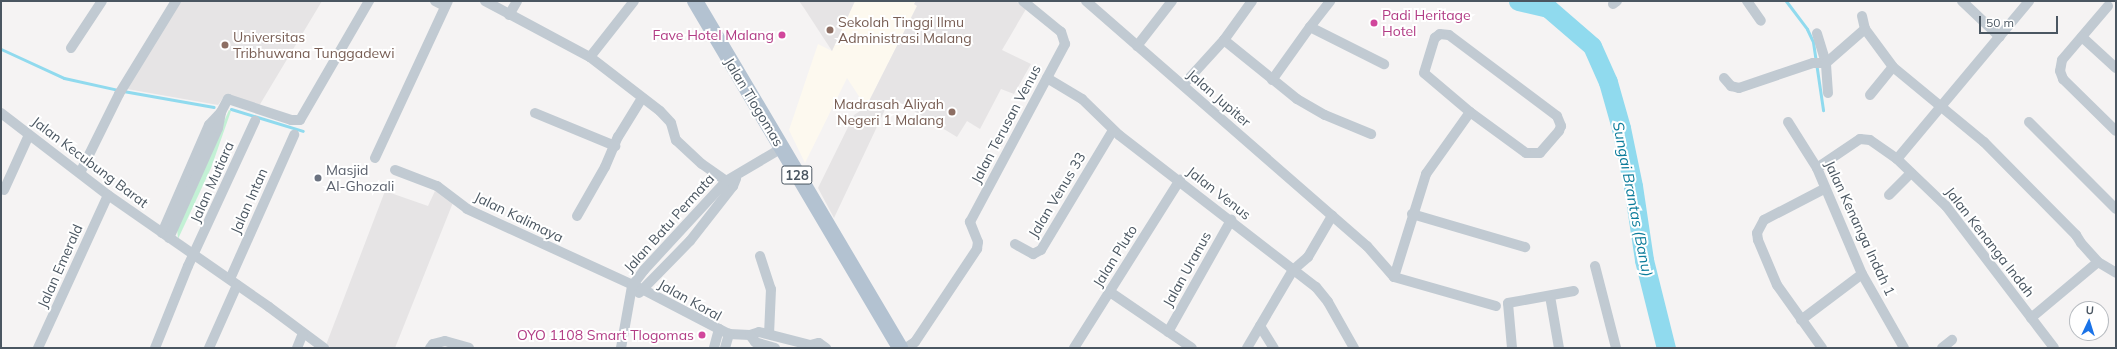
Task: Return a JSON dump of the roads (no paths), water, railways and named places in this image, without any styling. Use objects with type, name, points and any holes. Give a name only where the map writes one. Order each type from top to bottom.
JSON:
[{"type":"main road","name":"Jalan Tlogomas","points":[[694,1],[778,150],[900,348]]},
{"type":"street","points":[[71,48],[102,1]]},
{"type":"street","points":[[80,173],[120,91],[176,1]]},
{"type":"street","points":[[166,235],[209,125],[224,107],[228,99],[291,120],[300,120],[369,1]]},
{"type":"street","points":[[375,158],[446,3],[435,1]]},
{"type":"street","points":[[485,1],[590,57],[666,117],[676,140],[702,164],[730,183]]},
{"type":"street","points":[[509,15],[517,1]]},
{"type":"street","points":[[590,57],[634,1]]},
{"type":"street","name":"Jalan Terusan Venus","points":[[906,348],[915,342],[978,245],[970,222],[1047,78],[1065,41],[1061,32],[1023,1]]},
{"type":"street","points":[[1136,46],[1172,1]]},
{"type":"street","points":[[1183,85],[1224,40],[1252,1]]},
{"type":"street","points":[[1272,80],[1330,1]]},
{"type":"street","points":[[1747,1],[1761,21]]},
{"type":"street","points":[[1962,1],[2000,37]]},
{"type":"street","points":[[1897,160],[1942,108],[2029,1]]},
{"type":"street","name":"Jalan Jupiter","points":[[1092,3],[1136,46],[1183,85],[1367,246],[1394,276]]},
{"type":"street","points":[[2108,6],[2062,60],[2061,76],[2116,131]]},
{"type":"street","points":[[1862,16],[1865,29],[1893,67],[1984,142],[2076,235],[2081,244],[2098,262],[2116,273]]},
{"type":"street","points":[[1310,27],[1384,64]]},
{"type":"street","points":[[1724,78],[1731,86],[1739,88],[1821,63],[1865,29]]},
{"type":"street","points":[[1817,33],[1821,63],[1828,93]]},
{"type":"street","points":[[1440,34],[1449,35],[1557,116],[1561,126],[1540,153],[1531,155],[1470,112],[1424,72],[1435,38],[1440,34]]},
{"type":"street","points":[[2082,37],[2116,68]]},
{"type":"street","points":[[1224,40],[1272,80],[1314,110],[1371,134]]},
{"type":"street","points":[[1870,95],[1893,67]]},
{"type":"street","name":"Jalan Venus","points":[[1047,78],[1082,99],[1113,130],[1180,180],[1321,293],[1354,348]]},
{"type":"street","points":[[577,216],[642,98]]},
{"type":"street","points":[[1470,112],[1426,174],[1412,214],[1394,276],[1496,306]]},
{"type":"street","name":"Jalan Kecubung Barat","points":[[1,113],[108,195],[233,282],[324,348]]},
{"type":"street","points":[[535,113],[615,146]]},
{"type":"street","name":"Jalan Mutiara","points":[[154,348],[194,255],[255,121]]},
{"type":"street","name":"Jalan Kenanga Indah 1","points":[[1788,122],[1817,168],[1824,189],[1862,274],[1904,348]]},
{"type":"street","points":[[2029,122],[2116,209]]},
{"type":"street","name":"Jalan Venus 33","points":[[1016,244],[1033,254],[1041,250],[1113,130]]},
{"type":"street","points":[[4,190],[29,135]]},
{"type":"street","name":"Jalan Intan","points":[[208,348],[233,282],[294,135]]},
{"type":"street","name":"Jalan Kenanga Indah","points":[[1817,168],[1857,140],[1866,139],[1897,160],[1946,206],[2054,348]]},
{"type":"street","name":"Jalan Batu Permata","points":[[629,299],[632,286],[644,270],[737,175],[759,159],[778,150]]},
{"type":"street","name":"Jalan Kalimaya","points":[[396,170],[437,186],[467,209],[632,286]]},
{"type":"street","points":[[1889,195],[1911,173]]},
{"type":"street","name":"Jalan Pluto","points":[[1074,348],[1180,180]]},
{"type":"street","name":"Jalan Batu Permata","points":[[629,299],[644,290],[690,240],[730,183]]},
{"type":"street","points":[[1822,348],[1801,320],[1770,271],[1758,240],[1758,228],[1764,220],[1824,189]]},
{"type":"street","name":"Jalan Emerald","points":[[38,348],[108,195]]},
{"type":"street","points":[[1412,214],[1525,247]]},
{"type":"street","points":[[1247,348],[1293,270],[1308,257],[1332,216]]},
{"type":"street","name":"Jalan Uranus","points":[[1168,332],[1231,220]]},
{"type":"street","points":[[760,256],[772,294],[769,334]]},
{"type":"street","points":[[2031,318],[2098,262]]},
{"type":"street","points":[[1595,266],[1616,348]]},
{"type":"street","points":[[1801,320],[1862,274]]},
{"type":"street","name":"Jalan Koral","points":[[632,286],[644,290],[719,330],[714,348]]},
{"type":"street","points":[[1512,348],[1507,305],[1574,291]]},
{"type":"street","points":[[1110,292],[1192,348]]},
{"type":"street","points":[[1550,296],[1559,348]]},
{"type":"street","points":[[621,348],[629,299]]},
{"type":"street","points":[[1260,326],[1274,348]]},
{"type":"street","points":[[719,330],[729,334],[750,335],[759,332],[809,346],[819,343],[826,348]]},
{"type":"street","points":[[297,348],[303,333]]},
{"type":"street","points":[[725,348],[729,334]]},
{"type":"street","points":[[750,335],[755,342],[775,348]]},
{"type":"street","points":[[1942,348],[1952,340]]},
{"type":"street","points":[[434,345],[469,348]]},
{"type":"waterway","name":"Sungai Brantas (Banu)","points":[[1518,1],[1548,8],[1592,46],[1608,82],[1621,128],[1633,186],[1644,260],[1666,348]]},
{"type":"waterway","points":[[1786,1],[1807,29],[1813,42],[1823,110]]},
{"type":"waterway","points":[[1,49],[64,78],[118,90]]},
{"type":"waterway","points":[[123,91],[214,107]]},
{"type":"waterway","points":[[231,109],[303,131]]},
{"type":"place","name":"Padi Heritage Hotel","points":[[1374,23]]},
{"type":"place","name":"Sekolah Tinggi Ilmu Administrasi Malang","points":[[830,30]]},
{"type":"place","name":"Fave Hotel Malang","points":[[782,35]]},
{"type":"place","name":"Universitas Tribhuwana Tunggadewi","points":[[225,45]]},
{"type":"place","name":"Madrasah Aliyah Negeri 1 Malang","points":[[952,112]]},
{"type":"place","name":"Masjid Al-Ghozali","points":[[318,178]]},
{"type":"place","name":"OYO 1108 Smart Tlogomas","points":[[702,335]]}]
